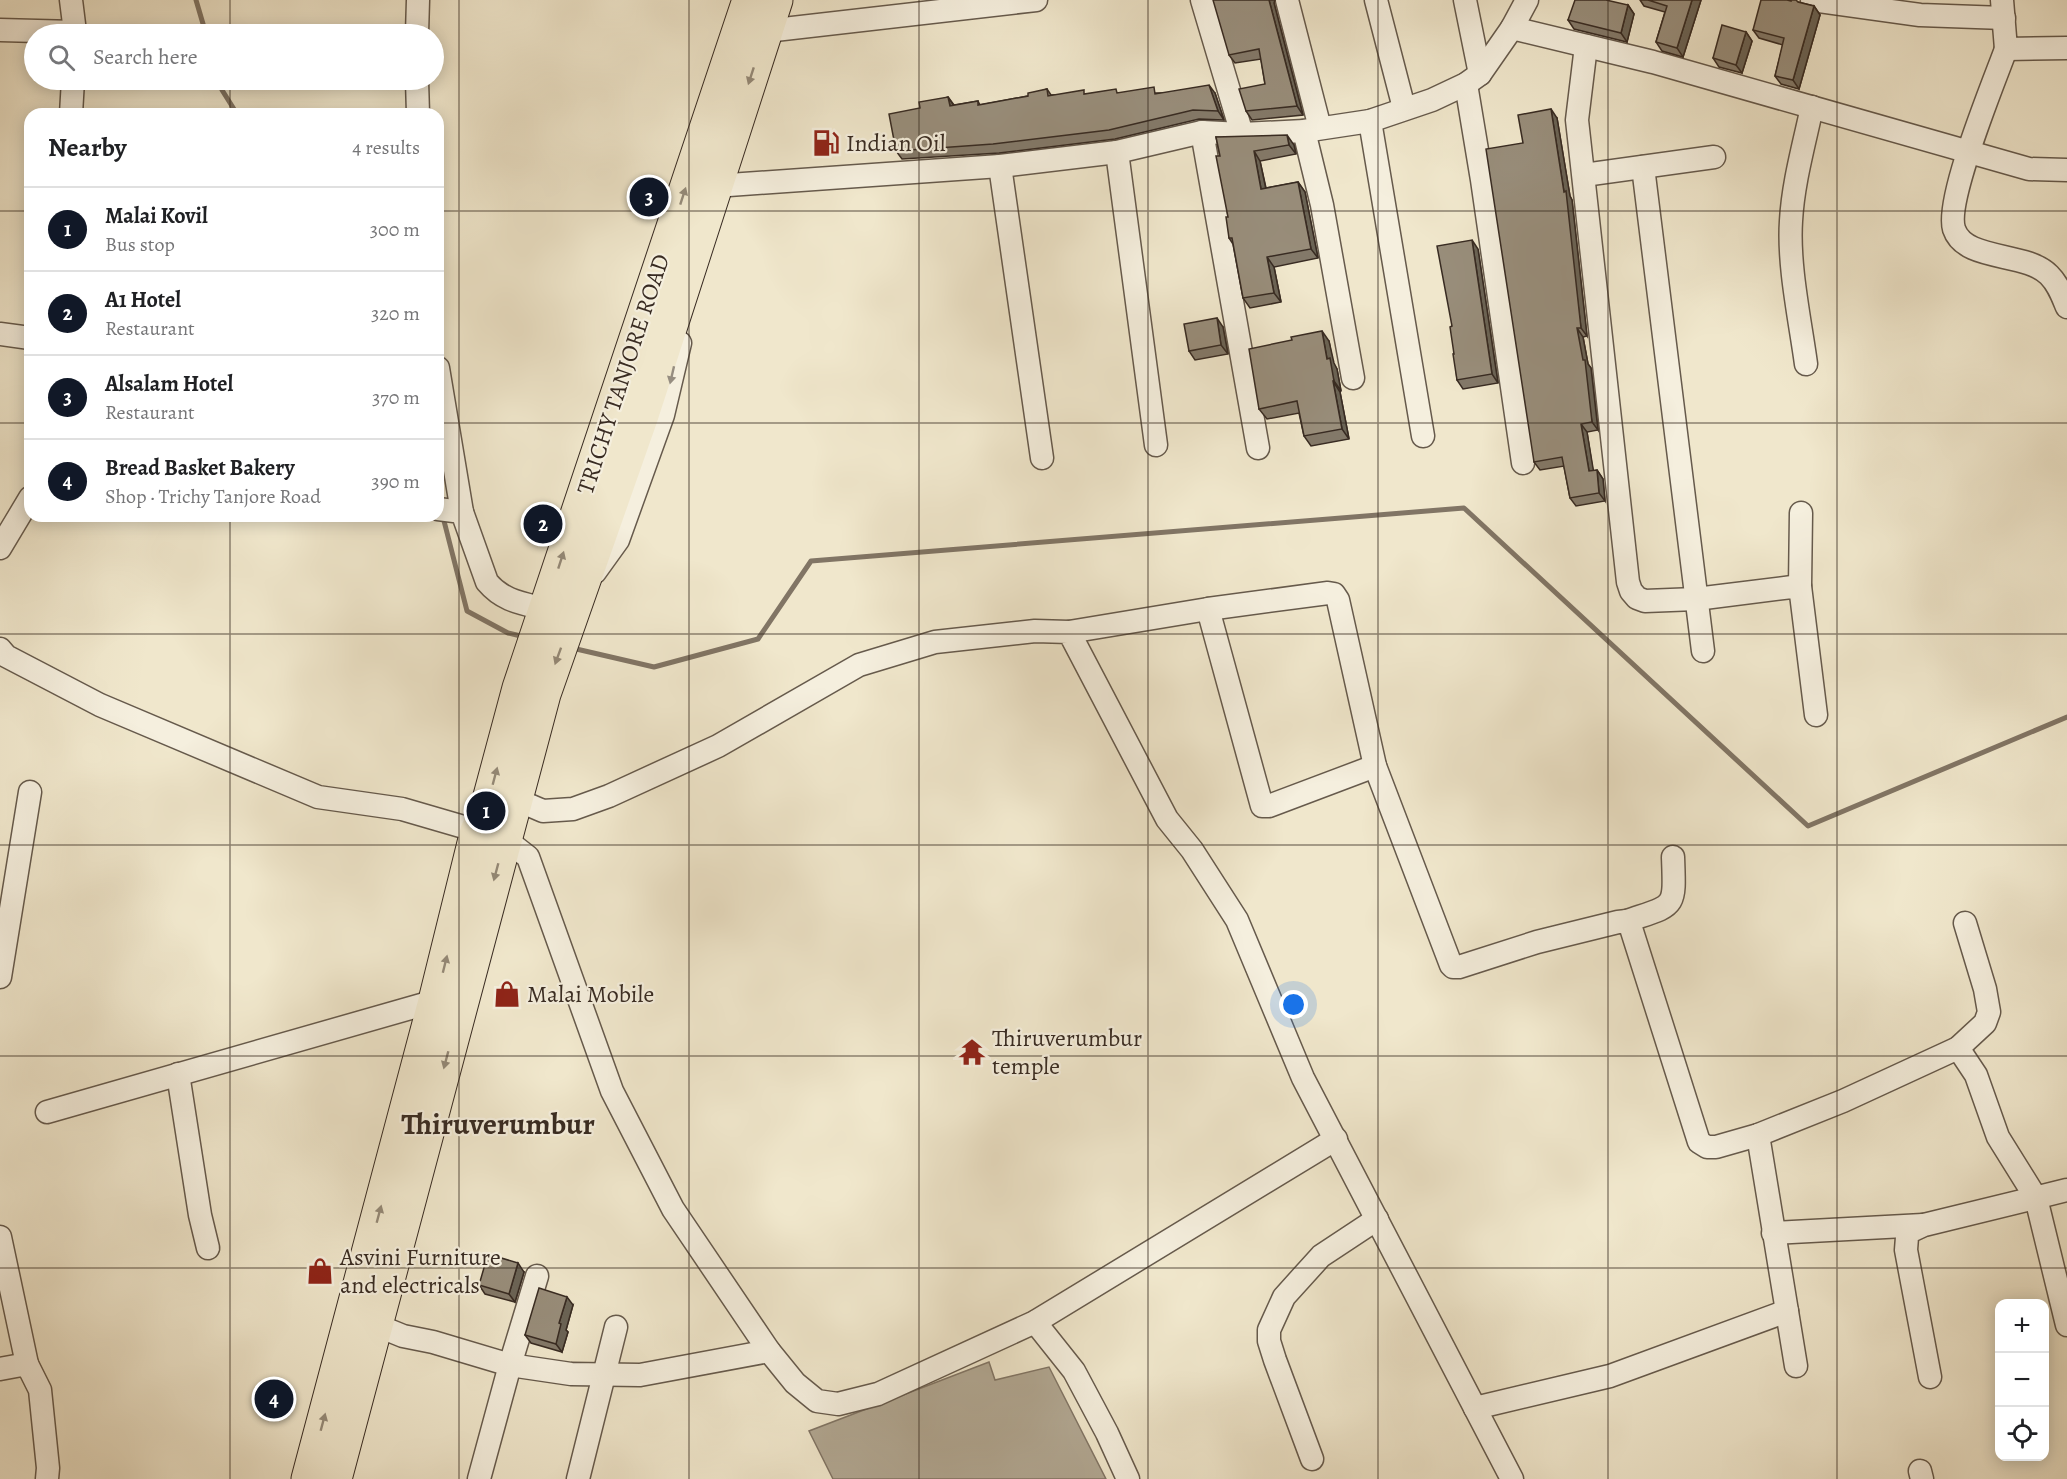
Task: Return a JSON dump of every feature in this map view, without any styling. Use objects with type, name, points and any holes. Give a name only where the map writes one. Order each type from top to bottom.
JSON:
[{"type":"highway","name":"TRICHY TANJORE ROAD","points":[[335,1479],[376,1324],[491,835],[486,811],[559,610],[749,0]]},
{"type":"highway","name":"TRICHY TANJORE ROAD","points":[[559,610],[642,415],[776,0]]},
{"type":"highway","name":"TRICHY TANJORE ROAD","points":[[308,1479],[435,1001],[491,835],[515,799],[531,691]]},
{"type":"street","points":[[72,0],[74,24]]},
{"type":"street","points":[[417,24],[418,0]]},
{"type":"street","points":[[766,31],[1036,0]]},
{"type":"street","points":[[1202,0],[1242,134]]},
{"type":"street","points":[[1287,0],[1312,130],[1322,206],[1353,378]]},
{"type":"street","points":[[1376,0],[1404,108]]},
{"type":"street","points":[[1465,0],[1482,180],[1522,464]]},
{"type":"street","points":[[715,186],[1000,166],[1117,152],[1202,132],[1242,134],[1312,130],[1370,121],[1432,100],[1473,79],[1512,28],[1527,0]]},
{"type":"street","points":[[1816,0],[1921,8],[2003,9],[2006,49],[1968,152],[1953,211],[1953,227],[1959,239],[1968,247],[2034,264],[2049,274],[2059,286],[2067,307]]},
{"type":"street","points":[[1512,28],[1653,62],[2029,169],[2067,170]]},
{"type":"street","points":[[0,30],[24,31]]},
{"type":"street","points":[[1586,46],[1577,120],[1628,582],[1631,591],[1637,598],[1645,601],[1696,599],[1800,586]]},
{"type":"street","points":[[2006,49],[2067,48]]},
{"type":"street","points":[[71,108],[72,90]]},
{"type":"street","points":[[417,90],[418,108]]},
{"type":"street","points":[[1806,364],[1791,247],[1791,222],[1794,186],[1812,107]]},
{"type":"street","points":[[1370,121],[1423,436]]},
{"type":"street","points":[[1202,132],[1258,448]]},
{"type":"street","points":[[1117,152],[1156,445]]},
{"type":"street","points":[[1584,176],[1714,157]]},
{"type":"street","points":[[1000,166],[1042,458]]},
{"type":"street","points":[[1643,167],[1703,651]]},
{"type":"street","points":[[0,334],[24,337]]},
{"type":"street","points":[[444,440],[450,511],[487,582],[503,598],[559,610]]},
{"type":"street","points":[[0,548],[24,508]]},
{"type":"street","points":[[1801,513],[1800,586],[1816,715]]},
{"type":"street","points":[[515,799],[543,811],[573,809],[609,796],[718,746],[858,665],[935,642],[1035,631],[1069,632],[1208,609],[1328,593],[1334,594],[1338,600],[1375,766],[1452,966],[1459,967],[1537,942],[1627,921],[1661,909],[1671,903],[1675,892],[1673,857]]},
{"type":"street","points":[[1208,609],[1262,806],[1269,806],[1375,766]]},
{"type":"street","points":[[1069,632],[1167,819],[1192,850],[1237,920],[1298,1067],[1512,1479]]},
{"type":"street","points":[[0,649],[6,656],[100,705],[318,796],[402,809],[491,835],[528,857],[612,1091],[673,1209],[768,1351],[795,1383],[817,1401],[838,1404],[878,1394],[1035,1322],[1336,1140]]},
{"type":"street","points":[[0,971],[9,862],[30,792]]},
{"type":"street","points":[[1627,921],[1699,1142],[1707,1147],[1716,1147],[1758,1135],[1843,1101],[1958,1048],[1985,1023],[1989,1012],[1985,989],[1965,923]]},
{"type":"street","points":[[47,1112],[435,1001]]},
{"type":"street","points":[[1958,1048],[1976,1075],[1998,1137],[2036,1198],[2067,1325]]},
{"type":"street","points":[[178,1074],[200,1215],[208,1248]]},
{"type":"street","points":[[1758,1135],[1796,1366]]},
{"type":"street","points":[[1773,1233],[1924,1225],[2067,1190]]},
{"type":"street","points":[[1312,1459],[1275,1360],[1269,1341],[1269,1330],[1284,1297],[1321,1256],[1377,1219]]},
{"type":"street","points":[[1924,1225],[1909,1232],[1906,1250],[1930,1377]]},
{"type":"street","points":[[0,1237],[27,1364],[40,1390],[48,1468],[47,1479]]},
{"type":"street","points":[[479,1479],[537,1276]]},
{"type":"street","points":[[1475,1408],[1610,1376],[1787,1311]]},
{"type":"street","points":[[1035,1322],[1074,1371],[1128,1479]]},
{"type":"street","points":[[376,1324],[403,1335],[510,1365],[571,1374],[640,1375],[768,1351]]},
{"type":"street","points":[[578,1479],[616,1327]]},
{"type":"street","points":[[0,1369],[27,1364]]},
{"type":"shaded area","points":[[989,1362],[995,1380],[1049,1367],[1106,1479],[833,1479],[809,1431]]},
{"type":"building","points":[[1213,0],[1269,0],[1297,106],[1246,111],[1239,89],[1265,84],[1259,49],[1229,55]]},
{"type":"building","points":[[1575,0],[1606,0],[1628,5],[1621,33],[1568,20]]},
{"type":"building","points":[[1648,0],[1692,0],[1677,48],[1656,42],[1667,6]]},
{"type":"building","points":[[1761,0],[1796,0],[1814,6],[1793,80],[1775,76],[1784,38],[1753,30]]},
{"type":"building","points":[[1722,25],[1746,32],[1736,65],[1713,58]]},
{"type":"building","points":[[1209,85],[1218,111],[1193,110],[1109,130],[993,144],[896,151],[889,114],[920,108],[919,102],[948,97],[950,106],[978,101],[978,105],[1028,96],[1028,93],[1047,89],[1048,96],[1084,90],[1084,94],[1116,89],[1117,93],[1154,87],[1155,94]]},
{"type":"building","points":[[1551,109],[1564,192],[1566,191],[1581,328],[1577,328],[1583,360],[1585,360],[1592,422],[1581,424],[1589,471],[1597,470],[1599,493],[1570,498],[1562,457],[1534,462],[1486,149],[1523,143],[1518,115]]},
{"type":"building","points":[[1287,135],[1289,145],[1254,151],[1261,189],[1298,182],[1311,249],[1267,257],[1274,293],[1243,298],[1232,238],[1229,238],[1226,217],[1228,217],[1216,156],[1220,156],[1216,137]]},
{"type":"building","points":[[1472,240],[1492,374],[1457,380],[1450,327],[1452,326],[1437,246]]},
{"type":"building","points":[[1217,318],[1221,345],[1189,351],[1184,324]]},
{"type":"building","points":[[1322,331],[1327,359],[1330,358],[1342,429],[1304,436],[1297,401],[1259,409],[1249,349]]},
{"type":"building","points":[[488,1254],[518,1263],[509,1294],[479,1285]]},
{"type":"building","points":[[539,1288],[567,1297],[559,1323],[561,1324],[556,1344],[525,1335]]},
{"type":"waterway","points":[[196,0],[203,24]]},
{"type":"waterway","points":[[222,90],[233,108]]},
{"type":"waterway","points":[[572,648],[654,667],[758,639],[811,561],[1464,508],[1808,826],[2067,717]]},
{"type":"waterway","points":[[444,521],[467,611],[508,633],[525,637]]},
{"type":"place","name":"Indian Oil","points":[[826,143]]},
{"type":"place","name":"Alsalam Hotel","points":[[649,197]]},
{"type":"place","name":"A1 Hotel","points":[[543,524]]},
{"type":"place","name":"Malai Kovil","points":[[486,811]]},
{"type":"place","name":"Malai Mobile","points":[[507,994]]},
{"type":"place","name":"Thiruverumbur temple","points":[[972,1052]]},
{"type":"place","name":"Asvini Furniture and electricals","points":[[320,1271]]},
{"type":"place","name":"Bread Basket Bakery","points":[[274,1399]]},
{"type":"district","name":"Thiruverumbur","points":[[498,1124]]}]
